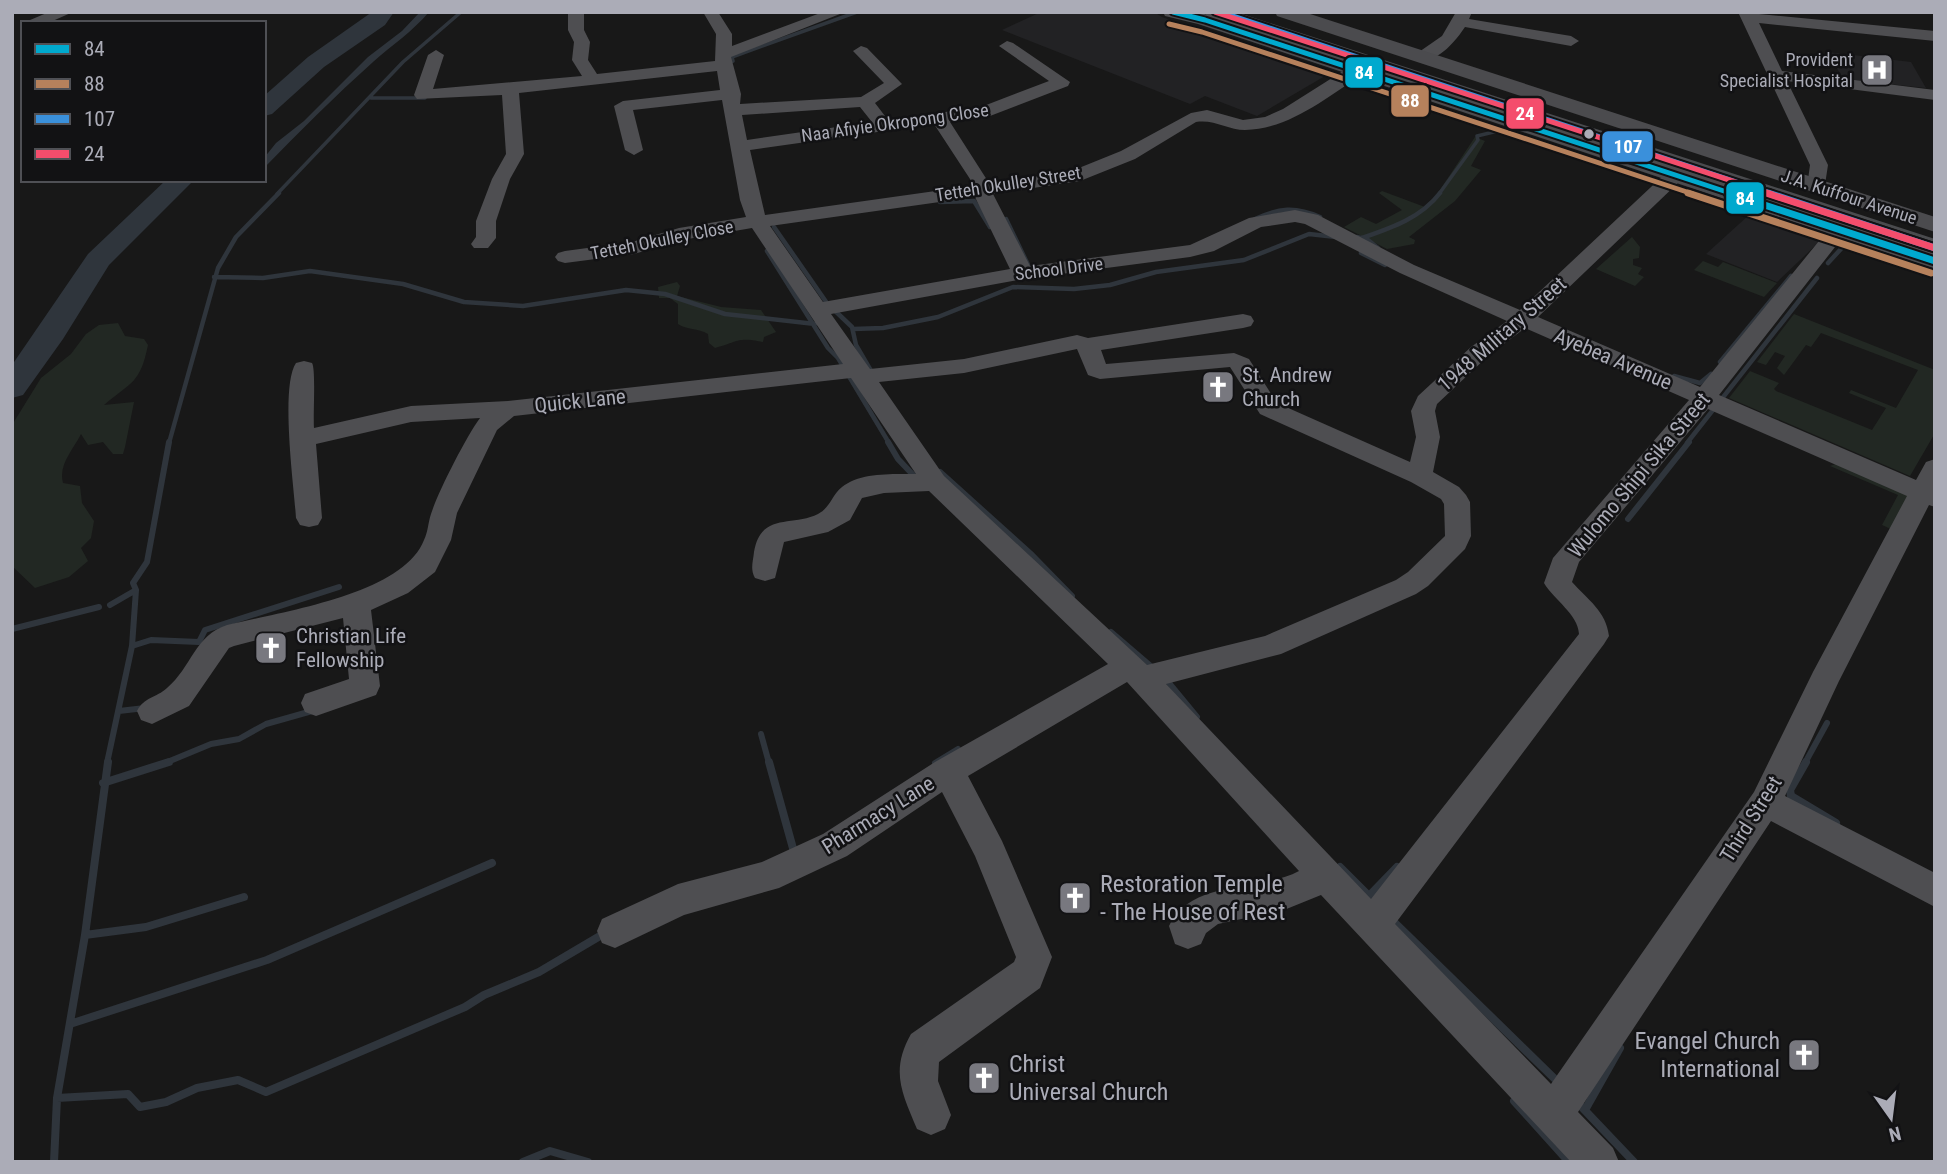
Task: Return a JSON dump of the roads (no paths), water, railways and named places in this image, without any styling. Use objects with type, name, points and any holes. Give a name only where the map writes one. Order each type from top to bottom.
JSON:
[{"type":"highway","points":[[1214,12],[1935,248]]},
{"type":"highway","points":[[1238,12],[1935,237]]},
{"type":"highway","points":[[1265,12],[1308,36]]},
{"type":"main road","name":"J.A. Kuffour Avenue","points":[[1172,12],[1205,20],[1935,261]]},
{"type":"main road","name":"J.A. Kuffour Avenue","points":[[1284,12],[1935,225]]},
{"type":"street","points":[[37,21],[66,12]]},
{"type":"street","points":[[576,12],[577,33],[582,42],[580,61],[592,79]]},
{"type":"street","points":[[710,12],[724,34],[725,60],[750,200],[758,222],[935,482],[1135,673],[1372,926],[1599,1162]]},
{"type":"street","points":[[436,55],[423,95],[510,89],[725,60],[838,12]]},
{"type":"street","points":[[1747,14],[1935,36]]},
{"type":"street","points":[[1747,14],[1819,164],[1817,187]]},
{"type":"street","points":[[1422,57],[1443,45],[1458,29],[1463,17],[1571,41]]},
{"type":"street","name":"Naa Afiyie Okropong Close","points":[[741,146],[992,110],[1062,82],[1007,46]]},
{"type":"street","points":[[634,150],[623,106],[733,102],[865,102],[894,84],[861,51]]},
{"type":"street","name":"Tetteh Okulley Street","points":[[758,222],[1073,177],[1128,155],[1198,116],[1207,115],[1242,125],[1269,122],[1289,113],[1357,70]]},
{"type":"street","points":[[1777,75],[1935,95]]},
{"type":"street","points":[[481,244],[486,239],[486,221],[501,179],[515,154],[510,89]]},
{"type":"street","points":[[865,102],[882,124]]},
{"type":"street","points":[[939,119],[979,179],[981,190],[1023,273]]},
{"type":"street","name":"1948 Military Street","points":[[1420,476],[1428,437],[1423,411],[1426,401],[1479,352],[1522,320],[1674,176]]},
{"type":"street","name":"Ayebea Avenue","points":[[1295,216],[1323,224],[1407,269],[1522,320],[1705,397],[1931,486]]},
{"type":"street","name":"School Drive","points":[[818,310],[1023,273],[1207,247],[1256,222],[1295,216]]},
{"type":"street","name":"Tetteh Okulley Close","points":[[565,257],[634,248],[679,234],[758,222]]},
{"type":"street","name":"Wulomo Shipi Sika Street","points":[[1372,926],[1594,636],[1594,624],[1590,616],[1563,592],[1558,583],[1567,558],[1705,397],[1839,229]]},
{"type":"street","name":"Quick Lane","points":[[303,439],[411,414],[508,409],[964,366],[1077,342],[1088,345],[1243,321]]},
{"type":"street","points":[[1088,345],[1096,370],[1100,372],[1234,360],[1241,364],[1268,408],[1420,476],[1450,493],[1459,508],[1458,536],[1455,542],[1418,579],[1288,640],[1135,673]]},
{"type":"street","points":[[304,368],[300,402],[309,518]]},
{"type":"street","points":[[152,711],[178,697],[214,646],[227,636],[356,604],[398,586],[425,565],[438,540],[444,513],[486,429],[492,420],[508,409]]},
{"type":"street","points":[[765,571],[769,544],[775,535],[785,530],[819,525],[841,513],[844,503],[854,490],[870,486],[935,482]]},
{"type":"street","name":"Third Street","points":[[1554,1113],[1766,802],[1824,681],[1931,486]]},
{"type":"street","points":[[316,703],[365,686],[356,604]]},
{"type":"street","name":"Pharmacy Lane","points":[[615,931],[678,900],[767,877],[835,845],[946,772],[1135,673]]},
{"type":"street","points":[[931,1115],[916,1069],[918,1057],[925,1048],[1027,975],[1034,957],[989,852],[957,786],[946,772]]},
{"type":"street","points":[[1766,802],[1935,891]]},
{"type":"street","points":[[1188,932],[1187,926],[1194,918],[1206,912],[1281,895],[1324,875]]},
{"type":"waterway","points":[[266,107],[316,62],[377,20],[384,12]]},
{"type":"waterway","points":[[277,194],[403,62],[461,12]]},
{"type":"waterway","points":[[727,63],[733,61],[732,57],[857,12]]},
{"type":"waterway","points":[[371,98],[425,98]]},
{"type":"waterway","points":[[1439,194],[1478,140],[1477,136],[1502,130]]},
{"type":"waterway","points":[[12,388],[48,339],[98,260],[179,182]]},
{"type":"waterway","points":[[215,277],[236,237],[279,193]]},
{"type":"waterway","points":[[1362,238],[1415,216],[1440,193]]},
{"type":"waterway","points":[[940,202],[974,201],[990,227]]},
{"type":"waterway","points":[[1255,219],[1272,212],[1287,210],[1303,211],[1320,217]]},
{"type":"waterway","points":[[1006,219],[1031,271]]},
{"type":"waterway","points":[[774,227],[829,306]]},
{"type":"waterway","points":[[853,329],[883,328],[938,317],[1013,287],[1074,289],[1110,285],[1156,272],[1244,260],[1309,234],[1336,237]]},
{"type":"waterway","points":[[1357,237],[1368,240],[1378,248]]},
{"type":"waterway","points":[[1828,263],[1851,238]]},
{"type":"waterway","points":[[767,251],[813,324]]},
{"type":"waterway","points":[[1361,253],[1385,265]]},
{"type":"waterway","points":[[215,277],[263,278],[310,271],[403,284],[464,302],[523,306],[626,290],[665,294],[725,314],[813,324]]},
{"type":"waterway","points":[[1720,362],[1791,276]]},
{"type":"waterway","points":[[169,443],[215,277]]},
{"type":"waterway","points":[[1687,443],[1817,278]]},
{"type":"waterway","points":[[831,307],[852,327],[856,345],[874,376]]},
{"type":"waterway","points":[[813,324],[828,348],[838,358],[889,443]]},
{"type":"waterway","points":[[1674,376],[1700,383],[1711,374]]},
{"type":"waterway","points":[[136,590],[133,583],[147,562],[169,442]]},
{"type":"waterway","points":[[888,442],[898,459],[916,478]]},
{"type":"waterway","points":[[1628,519],[1689,442]]},
{"type":"waterway","points":[[940,472],[1032,555],[1072,596]]},
{"type":"waterway","points":[[132,646],[151,640],[199,642],[205,630],[339,587]]},
{"type":"waterway","points":[[110,605],[136,590]]},
{"type":"waterway","points":[[132,646],[136,590]]},
{"type":"waterway","points":[[12,629],[99,607]]},
{"type":"waterway","points":[[1111,632],[1153,668]]},
{"type":"waterway","points":[[107,763],[132,646]]},
{"type":"waterway","points":[[1164,677],[1197,717]]},
{"type":"waterway","points":[[119,711],[145,708]]},
{"type":"waterway","points":[[165,763],[211,744],[239,739],[266,724],[312,711]]},
{"type":"waterway","points":[[1805,763],[1827,723]]},
{"type":"waterway","points":[[761,734],[769,763]]},
{"type":"waterway","points":[[935,763],[958,749]]},
{"type":"waterway","points":[[105,782],[108,762]]},
{"type":"waterway","points":[[105,782],[169,762]]},
{"type":"waterway","points":[[769,762],[794,852]]},
{"type":"waterway","points":[[1806,762],[1790,790],[1791,796],[1836,823]]},
{"type":"waterway","points":[[85,935],[105,782]]},
{"type":"waterway","points":[[70,1024],[267,960],[492,863]]},
{"type":"waterway","points":[[1340,867],[1369,896]]},
{"type":"waterway","points":[[1369,896],[1397,867]]},
{"type":"waterway","points":[[1369,896],[1377,904]]},
{"type":"waterway","points":[[85,935],[146,927],[244,897]]},
{"type":"waterway","points":[[1391,919],[1559,1083]]},
{"type":"waterway","points":[[57,1098],[128,1094],[140,1107],[166,1102],[197,1088],[238,1080],[266,1092],[465,1007],[484,995],[539,972],[605,933]]},
{"type":"waterway","points":[[57,1098],[85,935]]},
{"type":"waterway","points":[[1585,1110],[1620,1048]]},
{"type":"waterway","points":[[54,1162],[57,1098]]},
{"type":"waterway","points":[[1514,1101],[1569,1162]]},
{"type":"waterway","points":[[1576,1101],[1634,1162]]},
{"type":"waterway","points":[[523,1162],[550,1151],[588,1162]]},
{"type":"place","name":"Provident Specialist Hospital","points":[[1877,70]]},
{"type":"place","name":"St. Andrew Church","points":[[1218,387]]},
{"type":"place","name":"Christian Life Fellowship","points":[[271,648]]},
{"type":"place","name":"Restoration Temple - The House of Rest","points":[[1075,898]]},
{"type":"place","name":"Evangel Church International","points":[[1804,1055]]},
{"type":"place","name":"Christ Universal Church","points":[[984,1078]]}]
